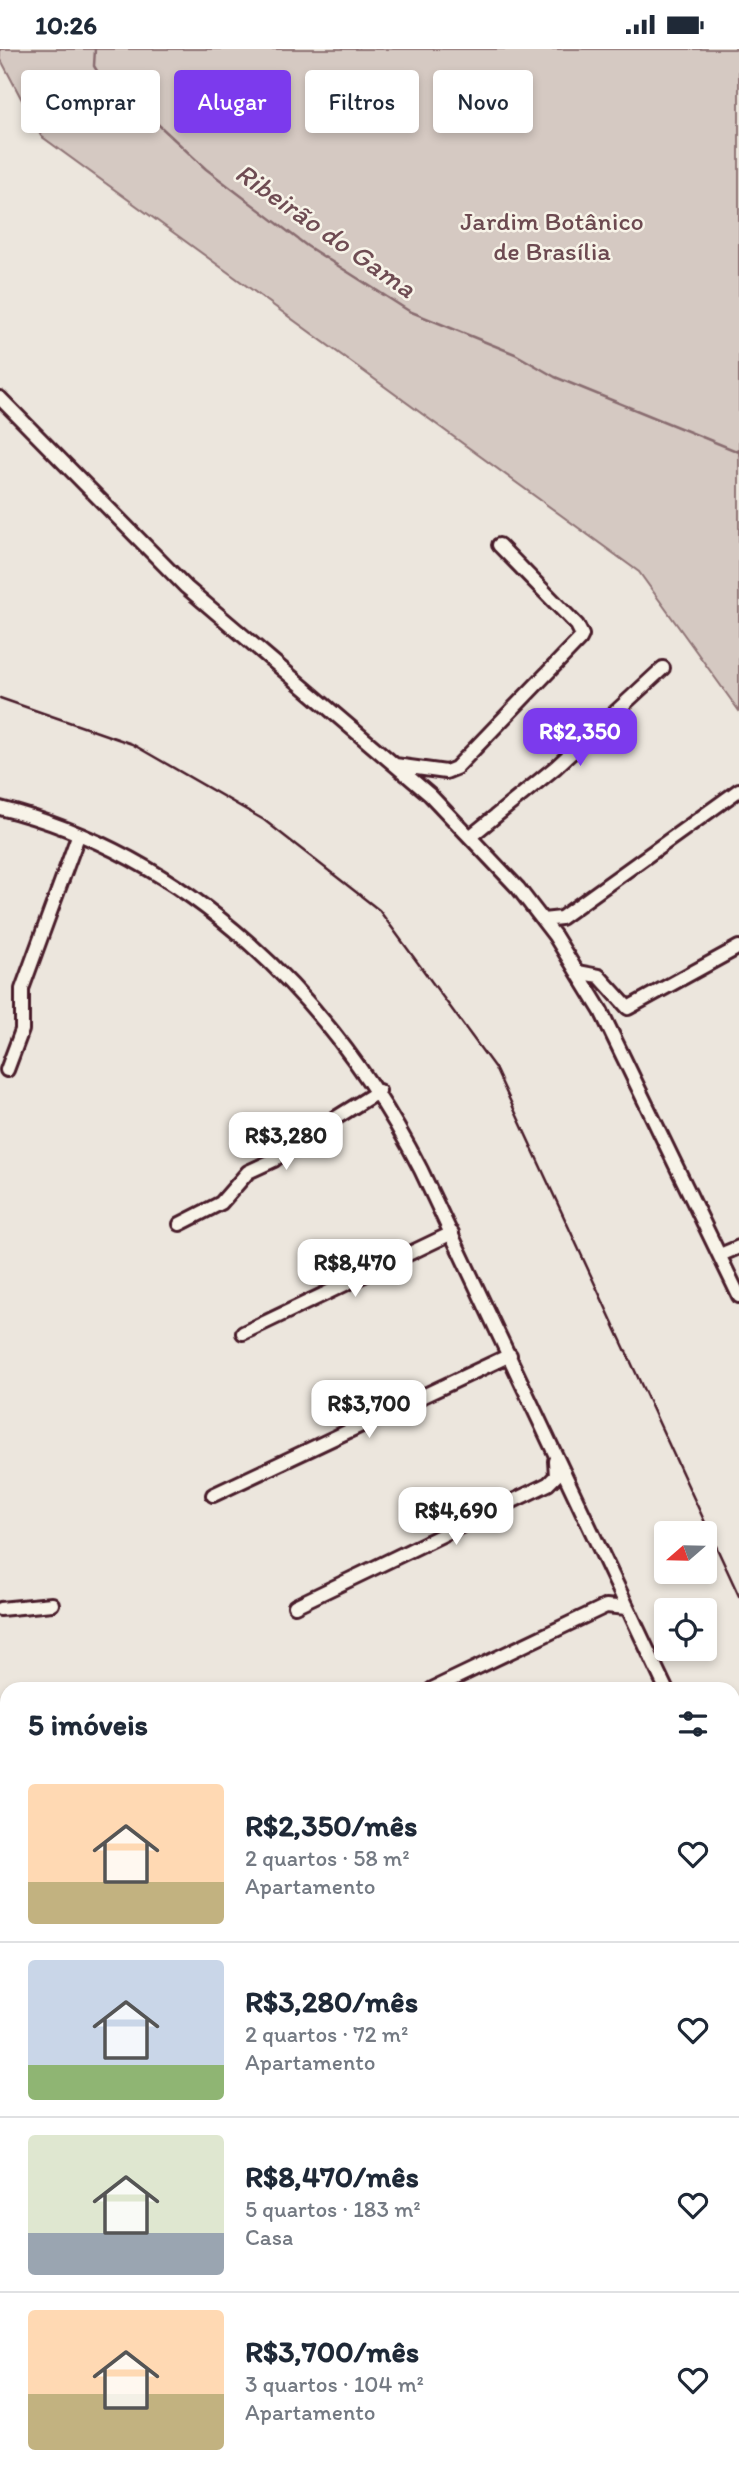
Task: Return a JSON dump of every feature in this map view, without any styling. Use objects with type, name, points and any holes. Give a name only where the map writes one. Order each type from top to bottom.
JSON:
[{"type":"street","points":[[0,398],[186,587],[394,765],[471,836],[543,920],[578,972],[618,1042],[739,1296]]},
{"type":"street","points":[[394,765],[446,772],[456,768],[580,639],[581,630],[578,625],[499,545]]},
{"type":"street","points":[[471,836],[556,767],[663,668]]},
{"type":"street","points":[[543,920],[561,918],[739,790]]},
{"type":"street","points":[[0,809],[78,836],[163,879],[225,922],[270,961],[306,998],[379,1091],[452,1233],[663,1682]]},
{"type":"street","points":[[7,1070],[22,1030],[22,989],[78,836]]},
{"type":"street","points":[[555,936],[561,918]]},
{"type":"street","points":[[578,972],[599,976],[628,1008],[739,947]]},
{"type":"street","points":[[180,1224],[221,1203],[248,1172],[274,1160],[294,1144],[379,1091]]},
{"type":"street","points":[[243,1333],[452,1233]]},
{"type":"street","points":[[720,1255],[739,1247]]},
{"type":"street","points":[[213,1495],[510,1355]]},
{"type":"street","points":[[295,1606],[548,1484],[556,1472],[552,1449]]},
{"type":"street","points":[[606,1606],[617,1587]]},
{"type":"street","points":[[0,1609],[52,1604]]},
{"type":"street","points":[[447,1682],[606,1606],[627,1608]]},
{"type":"green space","name":"Jardim Botânico de Brasília","points":[[0,49],[739,49],[739,711],[639,572],[41,136],[39,133],[160,133],[160,70],[21,70],[21,98],[0,58]]},
{"type":"waterway","name":"Ribeirão do Gama","points":[[95,49],[94,66],[112,95],[147,114],[206,169],[307,246],[409,311],[515,354],[555,377],[739,452]]},
{"type":"railway","points":[[0,698],[132,744],[264,820],[379,910],[495,1068],[739,1596]]}]
